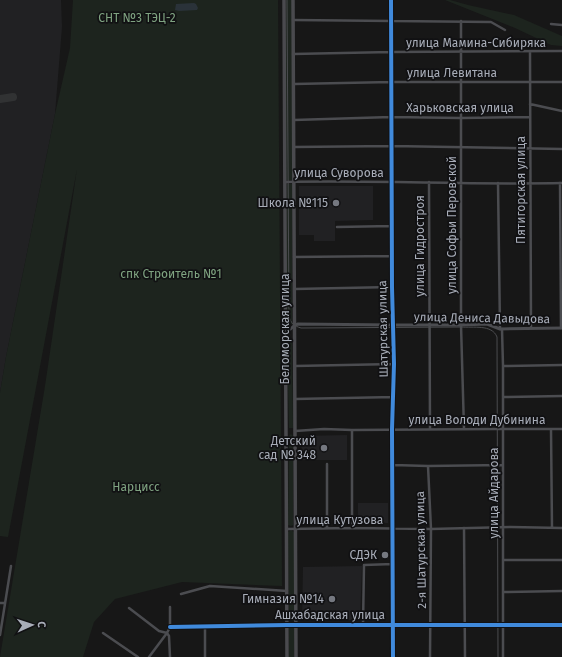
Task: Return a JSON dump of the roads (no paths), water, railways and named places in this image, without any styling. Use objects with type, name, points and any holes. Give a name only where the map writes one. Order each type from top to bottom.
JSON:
[{"type":"main road","name":"Беломорская улица","points":[[284,0],[287,657]]},
{"type":"main road","name":"Беломорская улица","points":[[293,0],[296,657]]},
{"type":"main road","points":[[286,431],[296,431]]},
{"type":"street","name":"Шатурская улица","points":[[391,0],[392,288],[394,364],[392,429],[394,657]]},
{"type":"street","points":[[293,20],[491,22],[505,30]]},
{"type":"street","name":"улица Софьи Перовской","points":[[461,21],[461,325],[464,429]]},
{"type":"street","points":[[551,24],[562,24]]},
{"type":"street","name":"улица Мамина-Сибиряка","points":[[294,54],[562,51]]},
{"type":"street","name":"Пятигорская улица","points":[[530,52],[531,328]]},
{"type":"street","name":"улица Левитана","points":[[294,84],[391,82],[562,82]]},
{"type":"street","name":"Харьковская улица","points":[[530,104],[562,111]]},
{"type":"street","name":"Харьковская улица","points":[[294,120],[391,117],[530,117]]},
{"type":"street","points":[[294,147],[392,146],[562,149]]},
{"type":"street","name":"улица Суворова","points":[[285,182],[392,181],[561,183]]},
{"type":"street","name":"улица Гидростроя","points":[[429,182],[430,429]]},
{"type":"street","name":"улица Айдарова","points":[[498,183],[503,366],[504,657]]},
{"type":"street","points":[[561,183],[562,328]]},
{"type":"street","points":[[337,227],[392,226]]},
{"type":"street","points":[[294,257],[392,256]]},
{"type":"street","points":[[294,289],[392,288]]},
{"type":"street","name":"улица Дениса Давыдова","points":[[294,325],[487,324],[501,329],[562,328]]},
{"type":"street","points":[[286,334],[294,325]]},
{"type":"street","points":[[295,366],[394,364]]},
{"type":"street","points":[[503,366],[562,365]]},
{"type":"street","points":[[503,397],[562,396]]},
{"type":"street","points":[[296,399],[394,397]]},
{"type":"street","name":"улица Володи Дубинина","points":[[296,431],[324,429],[562,429]]},
{"type":"street","points":[[551,429],[552,528]]},
{"type":"street","points":[[352,430],[352,528]]},
{"type":"street","points":[[326,464],[327,528]]},
{"type":"street","points":[[393,465],[503,465]]},
{"type":"street","name":"2-я Шатурская улица","points":[[428,466],[431,529],[430,657]]},
{"type":"street","points":[[464,528],[465,657]]},
{"type":"street","name":"улица Кутузова","points":[[286,529],[562,528]]},
{"type":"street","points":[[503,560],[562,560]]},
{"type":"street","points":[[363,625],[364,564],[393,564]]},
{"type":"street","points":[[0,636],[11,566]]},
{"type":"street","points":[[181,594],[210,586],[287,591]]},
{"type":"street","points":[[503,592],[562,591]]},
{"type":"street","points":[[0,603],[5,603]]},
{"type":"street","points":[[149,657],[170,627],[170,607]]},
{"type":"street","points":[[129,608],[159,631],[167,633]]},
{"type":"street","name":"Ашхабадская улица","points":[[170,627],[287,625],[562,625]]},
{"type":"street","points":[[205,627],[205,657]]},
{"type":"street","points":[[103,633],[138,657]]},
{"type":"street","points":[[167,633],[169,636],[170,657]]},
{"type":"tram line","points":[[287,0],[289,317],[291,321],[301,328],[487,328],[495,333],[497,337],[498,657]]},
{"type":"place","name":"Школа №115","points":[[336,203]]},
{"type":"place","name":"Детский сад № 348","points":[[324,448]]},
{"type":"place","name":"СДЭК","points":[[385,555]]},
{"type":"place","name":"Гимназия №14","points":[[332,599]]},
{"type":"park label","name":"СНТ №3 ТЭЦ-2","points":[[137,18]]},
{"type":"park label","name":"спк Строитель №1","points":[[171,274]]},
{"type":"park label","name":"Нарцисс","points":[[136,487]]}]
